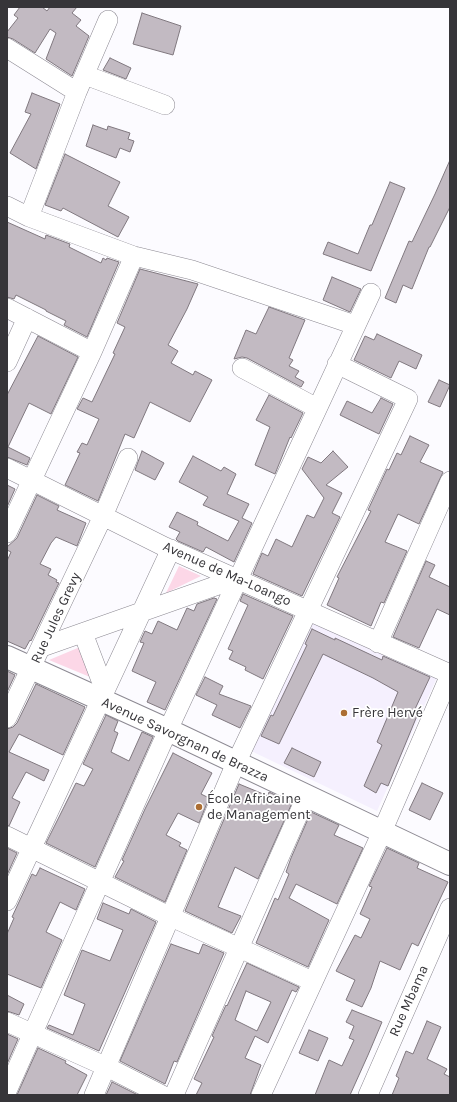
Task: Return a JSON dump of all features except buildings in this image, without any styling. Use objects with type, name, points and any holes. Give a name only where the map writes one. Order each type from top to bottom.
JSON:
[{"type":"main road","name":"Avenue Savorgnan de Brazza","points":[[7,657],[102,695],[168,730],[306,797],[450,864]]},
{"type":"street","points":[[29,217],[77,92],[108,20]]},
{"type":"street","points":[[7,48],[77,92]]},
{"type":"street","points":[[85,75],[165,104]]},
{"type":"street","points":[[7,206],[29,217],[134,256],[192,270],[355,325]]},
{"type":"street","points":[[7,534],[30,480],[92,352],[134,256]]},
{"type":"street","points":[[7,1091],[168,730],[371,293]]},
{"type":"street","points":[[7,308],[92,352]]},
{"type":"street","points":[[7,362],[27,318]]},
{"type":"street","points":[[94,1095],[169,916],[236,763],[408,399],[338,364]]},
{"type":"street","points":[[242,368],[317,408]]},
{"type":"street","name":"Rue Jules Grevy","points":[[7,718],[103,516],[128,458]]},
{"type":"street","name":"Avenue de Ma-Loango","points":[[7,468],[171,549],[450,675]]},
{"type":"street","points":[[378,643],[450,481]]},
{"type":"street","points":[[7,901],[171,549]]},
{"type":"street","points":[[42,647],[238,578]]},
{"type":"street","points":[[83,633],[102,695]]},
{"type":"street","points":[[261,1095],[312,981],[382,832],[450,675]]},
{"type":"street","points":[[174,1095],[306,797]]},
{"type":"street","points":[[7,836],[169,916],[312,981]]},
{"type":"street","name":"Rue Mbama","points":[[368,1095],[450,908]]},
{"type":"street","points":[[7,1022],[107,1067],[162,1095]]},
{"type":"shaded area","points":[[179,566],[201,576],[166,593]]},
{"type":"shaded area","name":"Frère Hervé","points":[[310,617],[438,675],[377,811],[249,750]]},
{"type":"shaded area","points":[[80,647],[90,677],[49,660]]},
{"type":"place","name":"Frère Hervé","points":[[344,713]]},
{"type":"place","name":"École Africaine de Management","points":[[199,807]]}]
